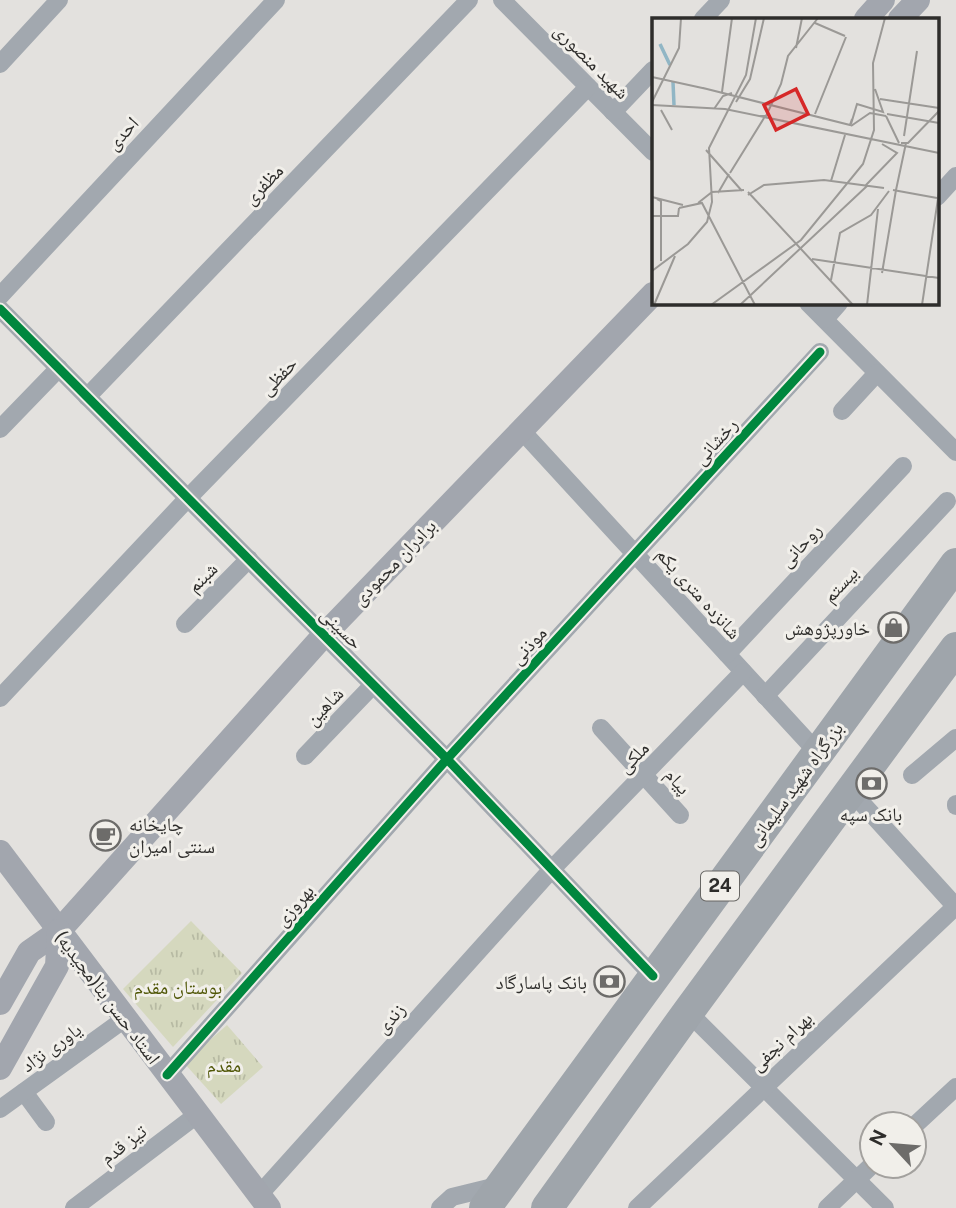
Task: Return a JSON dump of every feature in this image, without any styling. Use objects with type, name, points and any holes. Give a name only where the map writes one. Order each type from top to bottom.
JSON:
[{"type":"highway","name":"بزرگراه شهید سلیمانی","points":[[494,1196],[956,564]]},
{"type":"highway","name":"24","points":[[547,1208],[956,648]]},
{"type":"main road","points":[[867,18],[883,0]]},
{"type":"main road","points":[[901,18],[918,0]]},
{"type":"main road","name":"برادران محمودی","points":[[29,952],[59,931],[324,635],[652,295]]},
{"type":"main road","name":"استاد حسن بنا(مجیدیه)","points":[[0,852],[264,1202]]},
{"type":"main road","points":[[0,1068],[57,967],[59,931]]},
{"type":"main road","points":[[0,1003],[29,952]]},
{"type":"street","points":[[0,64],[58,0]]},
{"type":"street","name":"احدی","points":[[0,296],[276,0]]},
{"type":"street","name":"مظفری","points":[[87,397],[469,0]]},
{"type":"street","name":"شهید منصوری","points":[[502,0],[652,151]]},
{"type":"street","points":[[704,18],[721,0]]},
{"type":"street","points":[[613,112],[652,71]]},
{"type":"street","name":"حفظی","points":[[0,698],[188,498],[588,87]]},
{"type":"street","points":[[939,195],[956,176]]},
{"type":"street","points":[[809,304],[956,452]]},
{"type":"street","points":[[825,319],[838,304]]},
{"type":"street","name":"حسینی","points":[[0,309],[447,759],[653,976]]},
{"type":"street","name":"رخشانی","points":[[635,554],[820,352]]},
{"type":"street","points":[[0,429],[59,368]]},
{"type":"street","points":[[842,411],[877,373]]},
{"type":"street","name":"شانزده متری یکم","points":[[522,430],[818,754]]},
{"type":"street","name":"روحانی","points":[[727,654],[903,466]]},
{"type":"street","name":"بیستم","points":[[765,696],[947,501]]},
{"type":"street","name":"موذنی","points":[[447,759],[635,554]]},
{"type":"street","name":"شبنم","points":[[185,624],[248,559]]},
{"type":"street","name":"ملکی","points":[[552,869],[743,672]]},
{"type":"street","name":"شاهین","points":[[305,756],[373,685]]},
{"type":"street","points":[[601,728],[644,775]]},
{"type":"street","points":[[912,775],[956,738]]},
{"type":"street","name":"بهروزی","points":[[167,1075],[447,759]]},
{"type":"street","name":"پیام","points":[[644,775],[680,815]]},
{"type":"street","points":[[850,790],[956,907]]},
{"type":"street","name":"زندی","points":[[264,1202],[552,869]]},
{"type":"street","name":"بهرام نجفی","points":[[637,1208],[956,907]]},
{"type":"street","points":[[0,974],[29,952]]},
{"type":"street","points":[[688,1012],[885,1208]]},
{"type":"street","name":"یاوری نژاد","points":[[0,1110],[126,1018]]},
{"type":"street","points":[[928,1113],[956,1087]]},
{"type":"street","points":[[24,1092],[46,1122]]},
{"type":"street","name":"تیز قدم","points":[[74,1208],[198,1114]]},
{"type":"street","points":[[827,1208],[856,1180]]},
{"type":"street","points":[[440,1208],[452,1197],[494,1196]]},
{"type":"green space","name":"بوستان مقدم","points":[[191,921],[242,973],[173,1047],[123,989]]},
{"type":"green space","name":"مقدم","points":[[227,1025],[263,1067],[221,1104],[184,1063]]},
{"type":"cycle path","points":[[0,309],[447,759],[653,976]]},
{"type":"cycle path","points":[[167,1075],[447,759],[820,352]]},
{"type":"place","name":"خاورپژوهش","points":[[893,628]]},
{"type":"place","name":"بانک سپه","points":[[871,783]]},
{"type":"place","name":"چایخانه سنتی امیران","points":[[106,835]]},
{"type":"place","name":"بانک پاسارگاد","points":[[610,982]]}]
